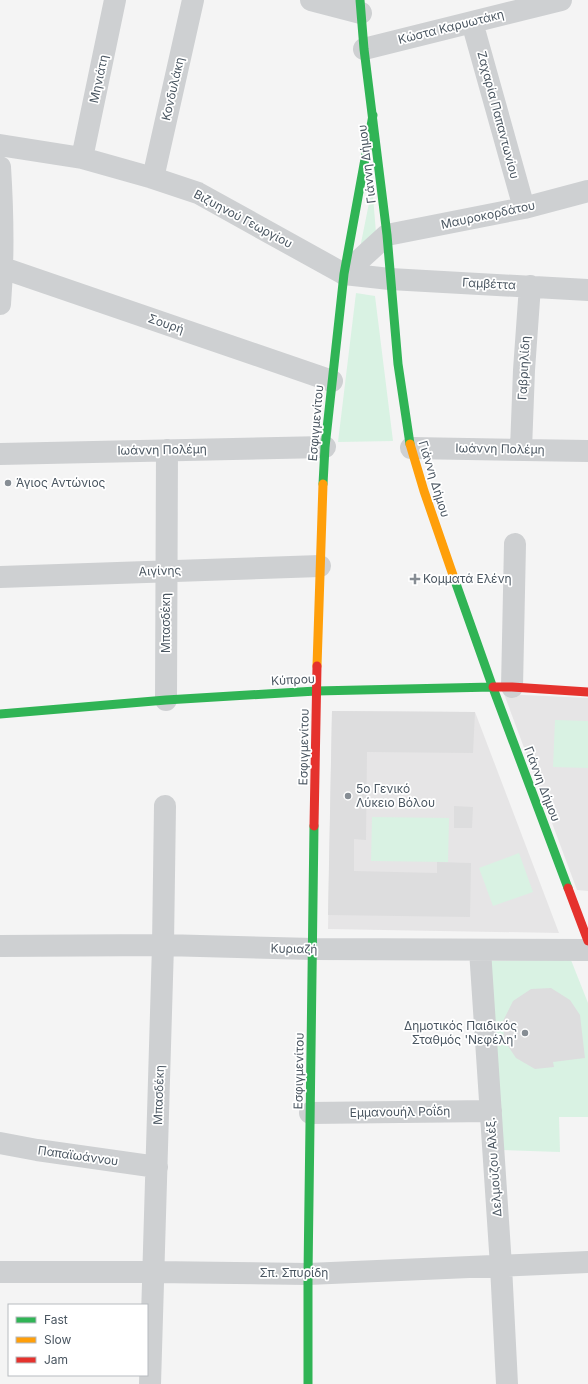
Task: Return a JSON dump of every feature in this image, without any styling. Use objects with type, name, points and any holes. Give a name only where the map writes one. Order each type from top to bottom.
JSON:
[{"type":"street","name":"Μηνιάτη","points":[[82,158],[115,0]]},
{"type":"street","name":"Κονδυλάκη","points":[[153,178],[193,0]]},
{"type":"street","points":[[311,0],[361,6]]},
{"type":"street","name":"Κώστα Καρυωτάκη","points":[[364,49],[561,0]]},
{"type":"street","name":"Γιάννη Δήμου","points":[[361,6],[364,49],[387,235],[398,364],[411,448],[424,491],[502,688],[588,940]]},
{"type":"street","name":"Ζαχαρία Παπαντωνίου","points":[[472,22],[524,208]]},
{"type":"street","name":"Εσφιγμενίτου","points":[[308,1384],[308,1274],[316,691],[325,448],[344,274],[373,115]]},
{"type":"street","name":"Βιζυηνού Γεωργίου","points":[[0,145],[82,158],[153,178],[198,193],[344,274],[390,279]]},
{"type":"street","points":[[0,167],[3,226],[0,304]]},
{"type":"street","name":"Μαυροκορδάτου","points":[[387,235],[524,208],[588,191]]},
{"type":"street","points":[[344,274],[387,235]]},
{"type":"street","name":"Σουρή","points":[[2,267],[332,381]]},
{"type":"street","name":"Γαμβέττα","points":[[390,279],[588,290]]},
{"type":"street","name":"Γαβριηλίδη","points":[[521,450],[524,370],[530,286]]},
{"type":"street","name":"Ιωάννη Πολέμη","points":[[0,454],[325,448]]},
{"type":"street","name":"Ιωάννη Πολέμη","points":[[411,448],[588,451]]},
{"type":"street","name":"Μπασδέκη","points":[[166,700],[167,450]]},
{"type":"street","points":[[502,688],[515,544]]},
{"type":"street","name":"Αιγίνης","points":[[0,577],[320,566]]},
{"type":"street","name":"Κύπρου","points":[[0,714],[166,700],[316,691],[502,688],[588,692]]},
{"type":"street","name":"Μπασδέκη","points":[[150,1384],[163,946],[165,806]]},
{"type":"street","name":"Κυριαζή","points":[[0,946],[163,946],[313,950],[588,950]]},
{"type":"street","name":"Δελμούζου Αλέξ.","points":[[480,950],[501,1266],[507,1384]]},
{"type":"street","name":"Εμμανουήλ Ροΐδη","points":[[310,1113],[491,1111]]},
{"type":"street","name":"Παπαϊωάννου","points":[[0,1144],[157,1167]]},
{"type":"street","name":"Σπ. Σπυρίδη","points":[[0,1272],[308,1274],[588,1262]]},
{"type":"shaded area","points":[[504,694],[588,698],[588,891],[577,890]]},
{"type":"shaded area","points":[[332,711],[475,712],[559,933],[328,929]]},
{"type":"green space","points":[[373,196],[376,233],[360,248],[370,198]]},
{"type":"green space","points":[[356,293],[375,296],[393,441],[338,442]]},
{"type":"green space","points":[[555,720],[588,721],[588,768],[553,767]]},
{"type":"green space","points":[[372,817],[449,818],[448,862],[371,861]]},
{"type":"green space","points":[[519,853],[533,892],[493,906],[479,868]]},
{"type":"green space","points":[[571,960],[588,1003],[588,1117],[559,1117],[560,1152],[502,1150],[489,961]]},
{"type":"building","name":"5ο Γενικό Λύκειο Βόλου","points":[[332,711],[475,712],[473,753],[367,752],[366,840],[354,839],[354,871],[437,873],[437,862],[471,863],[470,917],[328,915]]},
{"type":"building","points":[[454,806],[473,807],[472,828],[454,828]]},
{"type":"building","name":"Δημοτικός Παιδικός Σταθμός 'Νεφέλη'","points":[[551,988],[570,1000],[580,1015],[585,1058],[553,1062],[554,1067],[535,1069],[516,1058],[504,1040],[503,1021],[513,1001],[531,989]]},
{"type":"traffic: fast","points":[[360,0],[364,49],[387,235],[398,364],[410,444]]},
{"type":"traffic: fast","points":[[323,484],[325,447],[344,274],[373,115]]},
{"type":"traffic: fast","points":[[454,578],[493,688],[568,888]]},
{"type":"traffic: fast","points":[[0,714],[166,700],[316,691],[493,687]]},
{"type":"traffic: fast","points":[[308,1384],[314,826]]},
{"type":"traffic: slow","points":[[410,444],[424,491],[454,578]]},
{"type":"traffic: slow","points":[[317,666],[323,484]]},
{"type":"traffic: jam","points":[[314,826],[317,666]]},
{"type":"traffic: jam","points":[[493,687],[588,692]]},
{"type":"traffic: jam","points":[[568,888],[588,941]]},
{"type":"place","name":"Άγιος Αντώνιος","points":[[8,483]]},
{"type":"place","name":"Κομματά Ελένη","points":[[415,579]]},
{"type":"place","name":"5ο Γενικό Λύκειο Βόλου","points":[[348,796]]},
{"type":"place","name":"Δημοτικός Παιδικός Σταθμός 'Νεφέλη'","points":[[525,1033]]}]
